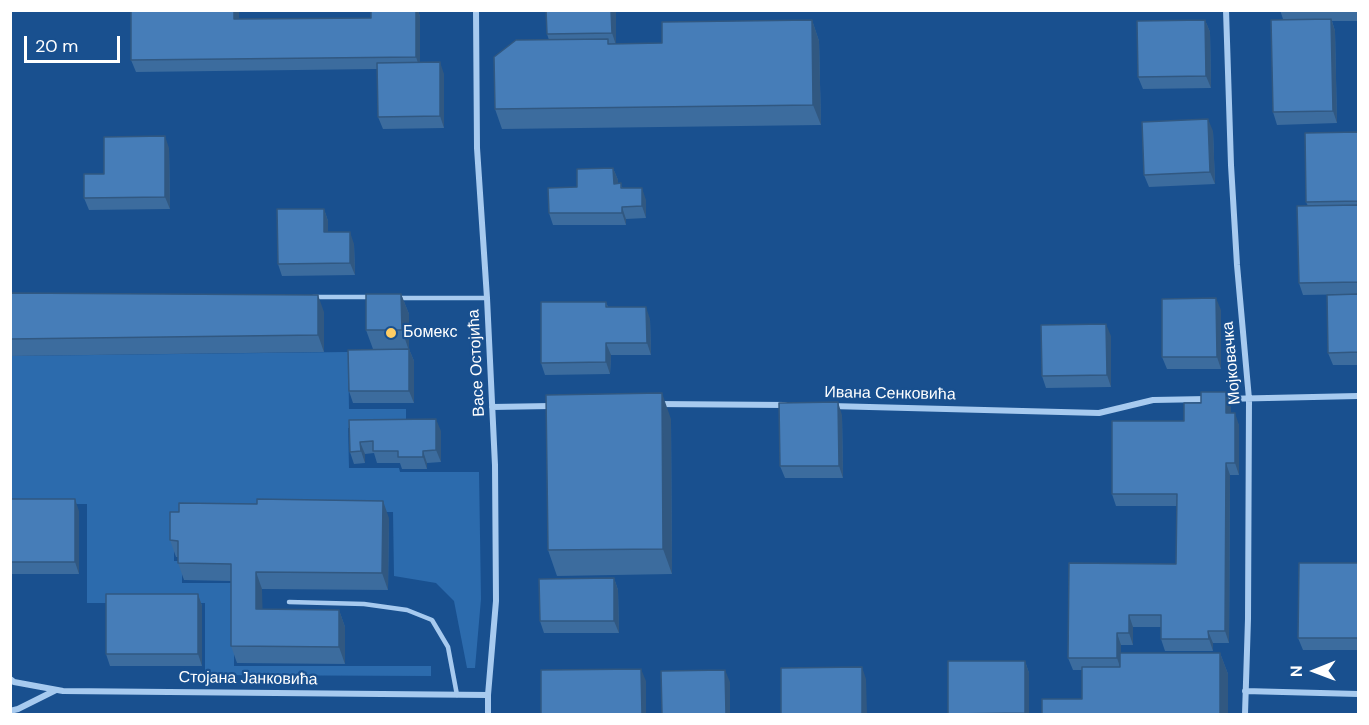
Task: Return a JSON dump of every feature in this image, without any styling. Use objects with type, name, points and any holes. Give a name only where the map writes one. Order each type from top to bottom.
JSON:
[{"type":"street","name":"Васе Остојића","points":[[476,10],[477,148],[495,465],[496,601],[488,714]]},
{"type":"street","name":"Мојковачка","points":[[1226,10],[1237,265],[1250,399],[1245,714]]},
{"type":"street","name":"Ивана Сенковића","points":[[818,406],[1099,413],[1153,400],[1359,396]]},
{"type":"street","points":[[655,404],[795,405]]},
{"type":"street","points":[[492,407],[562,405]]},
{"type":"street","name":"Стојана Јанковића","points":[[10,679],[14,682],[57,690],[488,695]]},
{"type":"street","points":[[10,711],[57,690]]},
{"type":"street","points":[[1245,691],[1359,694]]},
{"type":"lane","points":[[302,297],[373,297]]},
{"type":"lane","points":[[385,298],[487,298]]},
{"type":"lane","points":[[290,602],[364,604],[407,610],[432,620],[448,646],[457,694]]},
{"type":"shaded area","points":[[348,352],[349,409],[406,409],[406,427],[348,428],[349,468],[399,468],[400,472],[479,472],[481,599],[475,668],[467,668],[454,601],[436,583],[394,576],[393,512],[349,512],[174,527],[174,561],[182,561],[182,583],[234,583],[234,666],[431,666],[431,676],[205,675],[205,603],[87,603],[87,504],[11,504],[10,356]]},
{"type":"building","points":[[131,10],[234,10],[234,19],[371,18],[371,10],[416,10],[416,57],[131,60]]},
{"type":"building","points":[[546,10],[611,10],[612,33],[547,34]]},
{"type":"building","points":[[1331,19],[1333,111],[1273,112],[1271,20]]},
{"type":"building","points":[[812,20],[813,105],[495,109],[494,57],[516,40],[608,39],[608,44],[662,43],[662,22]]},
{"type":"building","points":[[1205,20],[1206,76],[1138,77],[1137,21]]},
{"type":"building","points":[[440,62],[440,116],[378,117],[377,63]]},
{"type":"building","points":[[1208,119],[1210,172],[1144,175],[1142,122]]},
{"type":"building","points":[[1358,132],[1359,201],[1306,202],[1305,133]]},
{"type":"building","points":[[165,136],[165,197],[84,198],[84,174],[104,174],[104,137]]},
{"type":"building","points":[[613,168],[614,184],[621,183],[621,188],[642,188],[642,206],[622,207],[622,213],[549,213],[548,188],[577,187],[577,169]]},
{"type":"building","points":[[1359,205],[1359,282],[1299,283],[1297,206]]},
{"type":"building","points":[[277,209],[324,209],[324,232],[350,232],[350,263],[278,264]]},
{"type":"building","points":[[10,293],[318,295],[318,335],[10,339]]},
{"type":"building","points":[[366,294],[401,294],[402,330],[366,330]]},
{"type":"building","points":[[1359,294],[1359,352],[1328,353],[1327,295]]},
{"type":"building","points":[[1216,298],[1217,357],[1162,357],[1162,299]]},
{"type":"building","points":[[541,302],[606,302],[606,307],[646,307],[647,343],[606,343],[606,362],[541,363]]},
{"type":"building","points":[[1106,324],[1107,375],[1042,376],[1041,325]]},
{"type":"building","points":[[409,349],[409,391],[349,391],[348,350]]},
{"type":"building","points":[[1201,392],[1226,392],[1226,413],[1235,413],[1235,463],[1226,463],[1225,631],[1208,631],[1209,639],[1161,639],[1161,615],[1129,615],[1129,633],[1117,633],[1117,658],[1068,658],[1069,563],[1176,564],[1177,494],[1112,494],[1112,421],[1184,421],[1184,403],[1201,403]]},
{"type":"building","points":[[662,393],[663,549],[548,550],[546,395]]},
{"type":"building","points":[[838,402],[839,466],[780,466],[779,403]]},
{"type":"building","points":[[436,419],[436,450],[423,451],[423,457],[398,457],[398,451],[373,451],[373,441],[360,442],[361,451],[350,452],[349,420]]},
{"type":"building","points":[[10,499],[75,499],[75,562],[10,562]]},
{"type":"building","points":[[257,499],[383,501],[382,573],[256,572],[256,609],[339,610],[339,647],[231,646],[231,564],[178,563],[178,541],[170,540],[170,512],[179,512],[179,503],[257,504]]},
{"type":"building","points":[[1299,563],[1359,563],[1359,638],[1298,638]]},
{"type":"building","points":[[614,578],[614,621],[540,621],[539,579]]},
{"type":"building","points":[[106,594],[198,594],[198,654],[106,654]]},
{"type":"building","points":[[1120,653],[1220,653],[1220,714],[1042,714],[1042,699],[1082,699],[1082,667],[1120,667]]},
{"type":"building","points":[[948,661],[1025,661],[1025,713],[948,714]]},
{"type":"building","points":[[862,667],[862,714],[781,714],[781,668]]},
{"type":"building","points":[[641,669],[642,714],[541,714],[541,670]]},
{"type":"building","points":[[725,670],[726,714],[662,714],[661,671]]},
{"type":"place","name":"Бомекс","points":[[391,333]]}]
